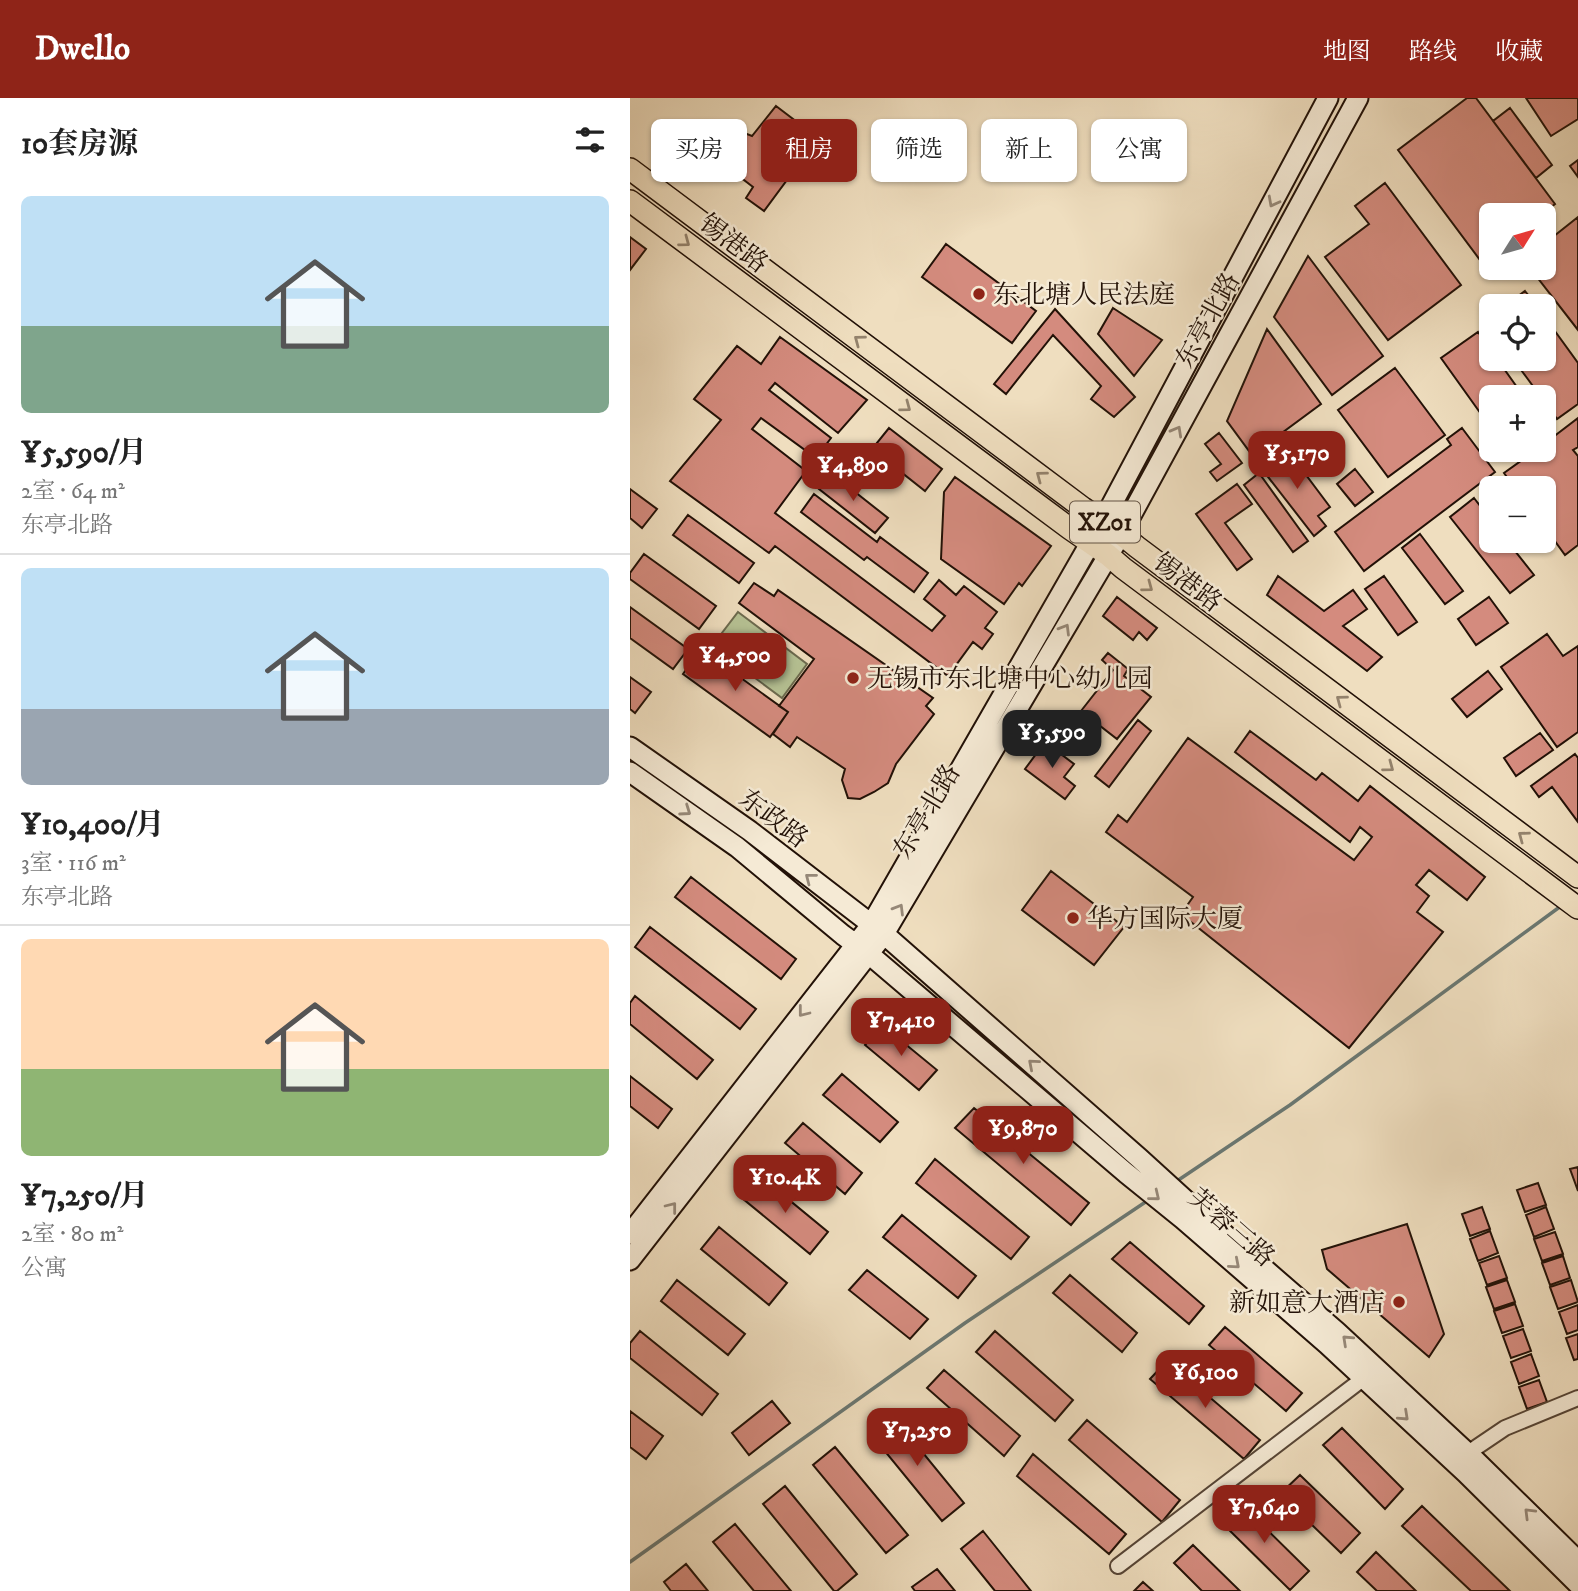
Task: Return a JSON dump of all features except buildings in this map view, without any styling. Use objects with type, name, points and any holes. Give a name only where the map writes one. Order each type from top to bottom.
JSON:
[{"type":"main road","name":"东亭北路","points":[[1100,549],[1103,521],[1328,98]]},
{"type":"main road","name":"东亭北路","points":[[630,1234],[878,929],[1100,549],[1121,534],[1358,98]]},
{"type":"main road","name":"锡港路","points":[[630,169],[1578,877]]},
{"type":"main road","name":"锡港路","points":[[630,201],[1578,908]]},
{"type":"main road","name":"东政路","points":[[630,747],[750,831],[878,929]]},
{"type":"main road","name":"东政路","points":[[630,772],[737,847],[862,949]]},
{"type":"main road","name":"芙蓉三路","points":[[878,929],[1139,1157],[1188,1213],[1466,1474],[1578,1584]]},
{"type":"main road","name":"东亭北路","points":[[630,1260],[862,949]]},
{"type":"main road","name":"芙蓉三路","points":[[862,949],[1126,1173],[1188,1213],[1337,1332],[1468,1453],[1578,1561]]},
{"type":"street","points":[[1118,1566],[1364,1378]]},
{"type":"street","points":[[1468,1453],[1505,1428],[1578,1398]]},
{"type":"green space","points":[[738,612],[807,664],[782,698],[712,646]]},
{"type":"waterway","points":[[1174,1183],[1290,1105],[1561,906]]},
{"type":"waterway","points":[[630,1562],[965,1323],[1147,1201]]},
{"type":"place","name":"东北塘人民法庭","points":[[979,294]]},
{"type":"place","name":"无锡市东北塘中心幼儿园","points":[[853,678]]},
{"type":"place","name":"华方国际大厦","points":[[1073,918]]},
{"type":"place","name":"新如意大酒店","points":[[1399,1302]]}]
